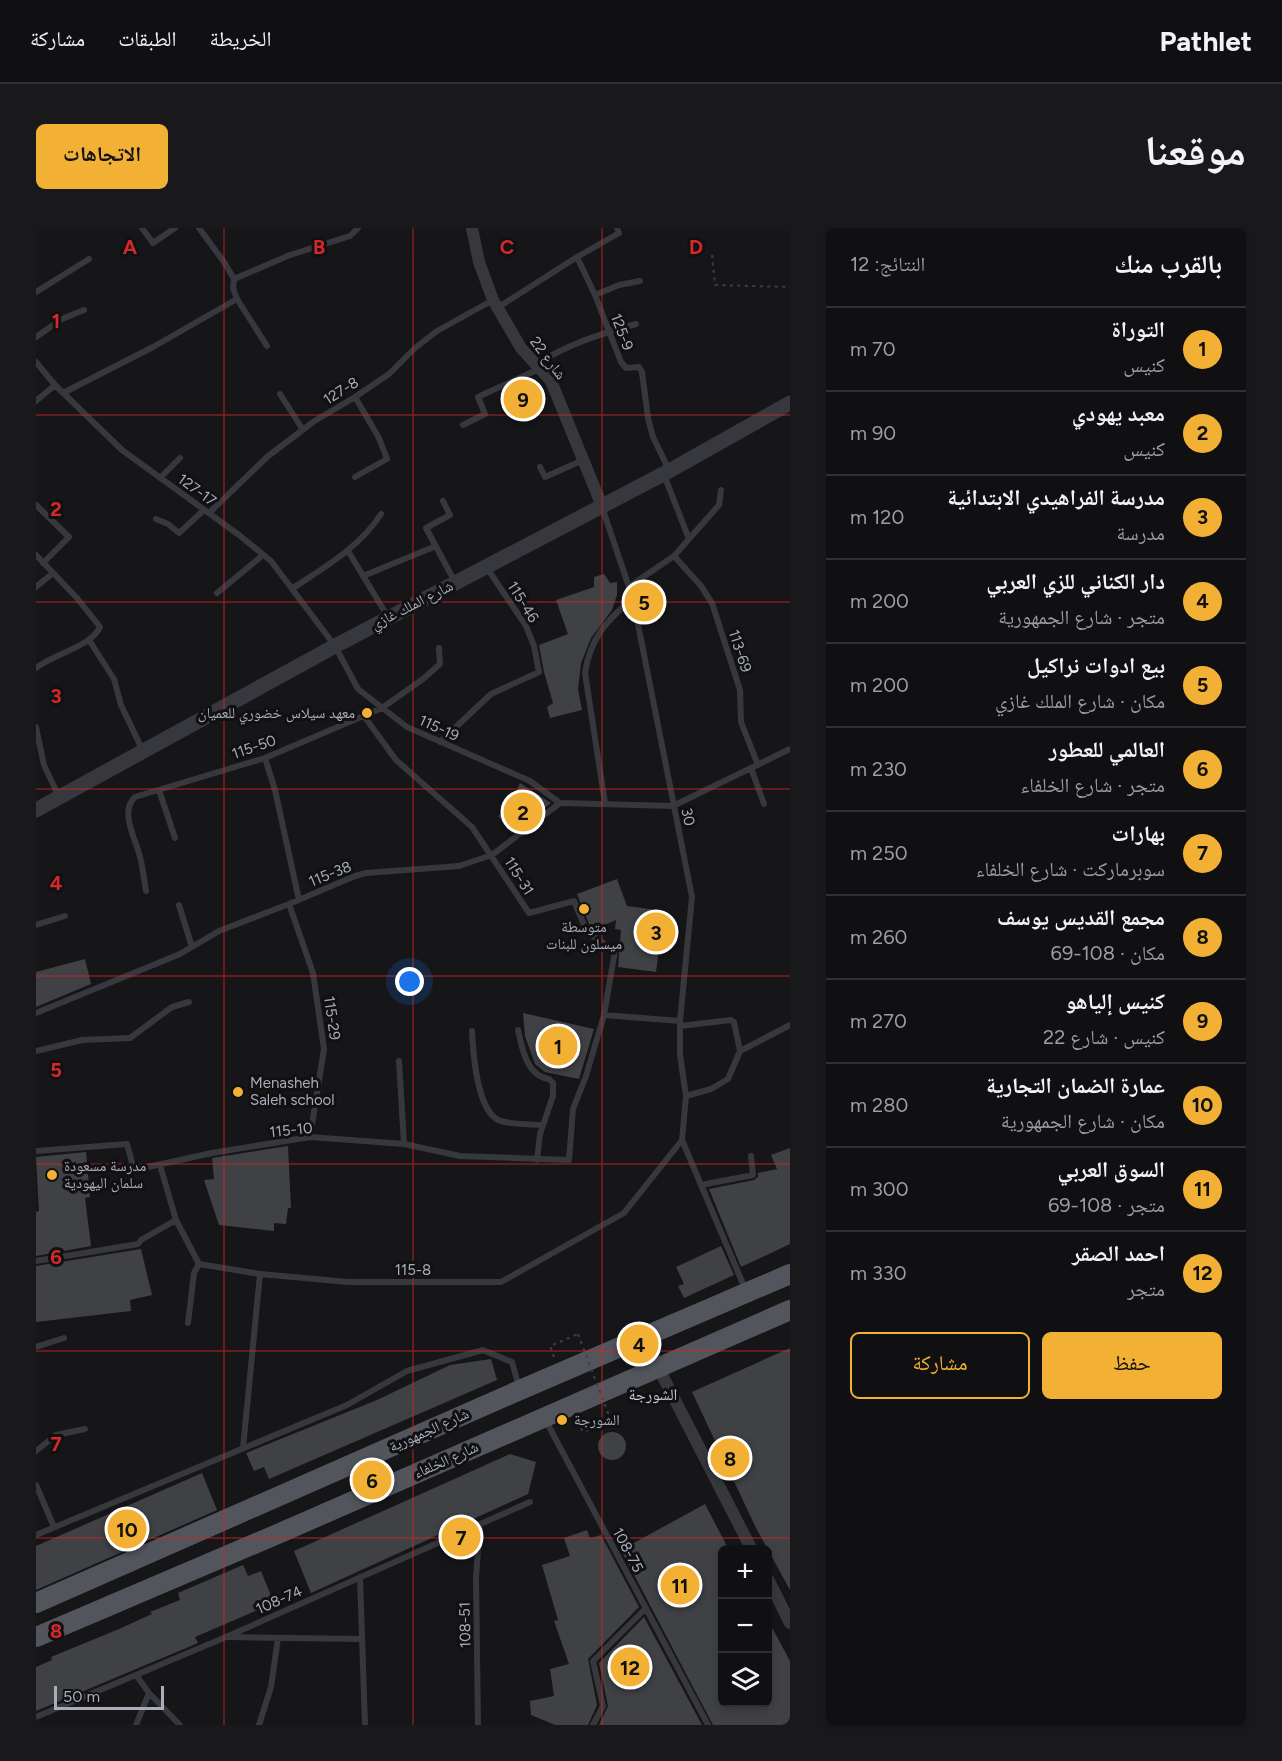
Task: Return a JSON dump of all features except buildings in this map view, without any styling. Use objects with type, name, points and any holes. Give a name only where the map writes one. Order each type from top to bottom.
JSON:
[{"type":"main road","name":"شارع الجمهورية","points":[[36,1603],[790,1274]]},
{"type":"main road","name":"شارع الخلفاء","points":[[36,1636],[280,1533],[790,1310]]},
{"type":"street","name":"شارع 22","points":[[472,228],[480,262],[495,304],[510,330],[537,367],[551,381],[602,506]]},
{"type":"street","name":"شارع الملك غازي","points":[[36,810],[334,645],[487,567],[790,404]]},
{"type":"street","points":[[658,1367],[749,1545]]},
{"type":"street","points":[[772,1587],[790,1623]]},
{"type":"lane","points":[[142,228],[153,243],[175,228]]},
{"type":"lane","points":[[199,228],[234,279],[233,288],[237,299],[267,346]]},
{"type":"lane","points":[[234,279],[290,255],[350,236],[356,229]]},
{"type":"lane","name":"127-8","points":[[156,519],[168,524],[179,533],[267,458],[303,430],[389,374],[415,348],[437,331],[495,304],[577,257],[618,230]]},
{"type":"lane","name":"125-9","points":[[577,257],[595,295],[621,362],[626,368],[639,367],[642,372],[648,418],[666,472]]},
{"type":"lane","points":[[36,292],[89,259]]},
{"type":"lane","points":[[595,295],[618,285],[640,281]]},
{"type":"lane","points":[[63,393],[153,347],[237,299]]},
{"type":"lane","points":[[36,337],[62,318],[84,310]]},
{"type":"lane","points":[[463,425],[485,414],[478,398],[537,367],[555,352],[636,324]]},
{"type":"lane","name":"127-17","points":[[36,362],[54,385],[122,450],[240,535],[271,561],[334,645]]},
{"type":"lane","points":[[36,402],[54,385]]},
{"type":"lane","points":[[280,394],[303,430]]},
{"type":"lane","points":[[355,397],[374,429],[387,459],[355,477]]},
{"type":"lane","points":[[160,478],[180,458]]},
{"type":"lane","points":[[540,467],[545,477],[583,460]]},
{"type":"lane","points":[[666,472],[689,539]]},
{"type":"lane","points":[[630,586],[674,556],[719,505],[721,490]]},
{"type":"lane","points":[[443,501],[450,515],[426,528],[456,583]]},
{"type":"lane","points":[[36,505],[69,537],[43,563]]},
{"type":"lane","name":"30","points":[[602,506],[633,599],[692,897],[680,1023],[680,1055],[686,1096],[682,1140]]},
{"type":"lane","points":[[293,588],[348,551],[374,525],[381,514]]},
{"type":"lane","points":[[363,576],[436,546]]},
{"type":"lane","points":[[348,551],[389,618]]},
{"type":"lane","points":[[36,555],[77,598],[100,627],[89,640],[36,668]]},
{"type":"lane","points":[[218,593],[263,555]]},
{"type":"lane","name":"113-69","points":[[674,556],[701,586],[712,603],[740,690],[741,722],[764,804]]},
{"type":"lane","name":"115-46","points":[[440,742],[491,694],[539,672],[534,646],[526,626],[487,567]]},
{"type":"lane","points":[[36,587],[53,573]]},
{"type":"lane","points":[[605,803],[585,673],[588,656],[595,639],[612,615],[633,599]]},
{"type":"lane","points":[[89,640],[114,679],[121,705],[143,751]]},
{"type":"lane","name":"115-19","points":[[334,645],[358,689],[407,727],[530,781],[560,802]]},
{"type":"lane","name":"115-50","points":[[146,891],[140,856],[130,826],[131,801],[135,797],[265,758],[382,708],[440,664],[439,648]]},
{"type":"lane","name":"115-31","points":[[364,716],[396,760],[472,827],[529,914],[574,901],[587,932],[615,951],[604,1016],[586,1076],[573,1109],[569,1160]]},
{"type":"lane","points":[[36,727],[44,765],[59,798]]},
{"type":"lane","points":[[560,802],[673,806],[790,749]]},
{"type":"lane","points":[[265,758],[275,790],[299,900]]},
{"type":"lane","points":[[159,790],[176,838]]},
{"type":"lane","name":"115-38","points":[[36,1013],[180,954],[219,931],[366,873],[408,872],[459,866],[492,855],[560,802]]},
{"type":"lane","name":"115-29","points":[[289,904],[313,973],[324,1049],[310,1137]]},
{"type":"lane","points":[[179,905],[192,947]]},
{"type":"lane","points":[[36,925],[65,916]]},
{"type":"lane","points":[[36,1051],[81,1040],[130,1038],[172,1007],[189,1002]]},
{"type":"lane","points":[[604,1016],[680,1023],[731,1020],[734,1023],[740,1051],[728,1079],[711,1089],[686,1096]]},
{"type":"lane","points":[[740,1051],[790,1025]]},
{"type":"lane","points":[[518,1030],[522,1050],[535,1074],[553,1083],[553,1096],[543,1125],[537,1160]]},
{"type":"lane","points":[[472,1031],[474,1062],[485,1106],[490,1115],[500,1121],[543,1125]]},
{"type":"lane","points":[[399,1061],[404,1144]]},
{"type":"lane","name":"115-10","points":[[36,1151],[127,1144],[134,1170],[212,1153],[310,1137],[404,1144],[460,1156],[569,1160]]},
{"type":"lane","points":[[682,1140],[747,1292]]},
{"type":"lane","name":"115-8","points":[[200,1264],[260,1274],[348,1282],[501,1282],[624,1213],[682,1140]]},
{"type":"lane","points":[[701,1185],[753,1175],[751,1155]]},
{"type":"lane","points":[[160,1166],[176,1220],[200,1264],[194,1273],[188,1323]]},
{"type":"lane","points":[[36,1261],[138,1245],[141,1240],[176,1220]]},
{"type":"lane","points":[[243,1448],[260,1274]]},
{"type":"lane","points":[[36,1347],[64,1338]]},
{"type":"lane","points":[[36,1535],[347,1405],[407,1371],[483,1350],[512,1362],[520,1390]]},
{"type":"lane","name":"108-75","points":[[544,1417],[708,1725]]},
{"type":"lane","points":[[36,1451],[56,1435],[85,1429]]},
{"type":"lane","points":[[36,1485],[54,1527]]},
{"type":"lane","name":"108-74","points":[[36,1717],[226,1637],[530,1502]]},
{"type":"lane","name":"108-51","points":[[478,1725],[476,1577],[480,1524]]},
{"type":"lane","points":[[360,1577],[365,1725]]},
{"type":"lane","points":[[593,1725],[603,1706],[593,1660],[646,1608]]},
{"type":"lane","points":[[226,1637],[362,1639]]},
{"type":"lane","points":[[259,1725],[271,1687],[278,1638]]},
{"type":"lane","points":[[136,1675],[149,1693],[180,1725]]},
{"type":"lane","points":[[136,1725],[149,1693]]},
{"type":"path","points":[[712,255],[716,285],[790,287]]},
{"type":"path","points":[[550,1346],[578,1334],[611,1421],[583,1432]]},
{"type":"place","name":"كنيس إلياهو","points":[[523,399]]},
{"type":"place","name":"بيع ادوات نراكيل","points":[[644,602]]},
{"type":"place","name":"معهد سيلاس خضوري للعميان","points":[[367,713]]},
{"type":"place","name":"معبد يهودي","points":[[523,812]]},
{"type":"place","name":"متوسطة ميسلون للبنات","points":[[584,909]]},
{"type":"place","name":"مدرسة الفراهيدي الابتدائية","points":[[656,932]]},
{"type":"place","name":"التوراة","points":[[558,1046]]},
{"type":"place","name":"Menasheh Saleh school","points":[[238,1092]]},
{"type":"place","name":"مدرسة مسعودة سلمان اليهودية","points":[[52,1175]]},
{"type":"place","name":"دار الكناني للزي العربي","points":[[639,1344]]},
{"type":"place","name":"الشورجة","points":[[562,1420]]},
{"type":"place","name":"مجمع القديس يوسف","points":[[730,1458]]},
{"type":"place","name":"العالمي للعطور","points":[[372,1480]]},
{"type":"place","name":"عمارة الضمان التجارية","points":[[127,1529]]},
{"type":"place","name":"بهارات","points":[[461,1537]]},
{"type":"place","name":"السوق العربي","points":[[680,1585]]},
{"type":"place","name":"احمد الصقر","points":[[630,1667]]},
{"type":"district","name":"الشورجة","points":[[653,1394]]}]
